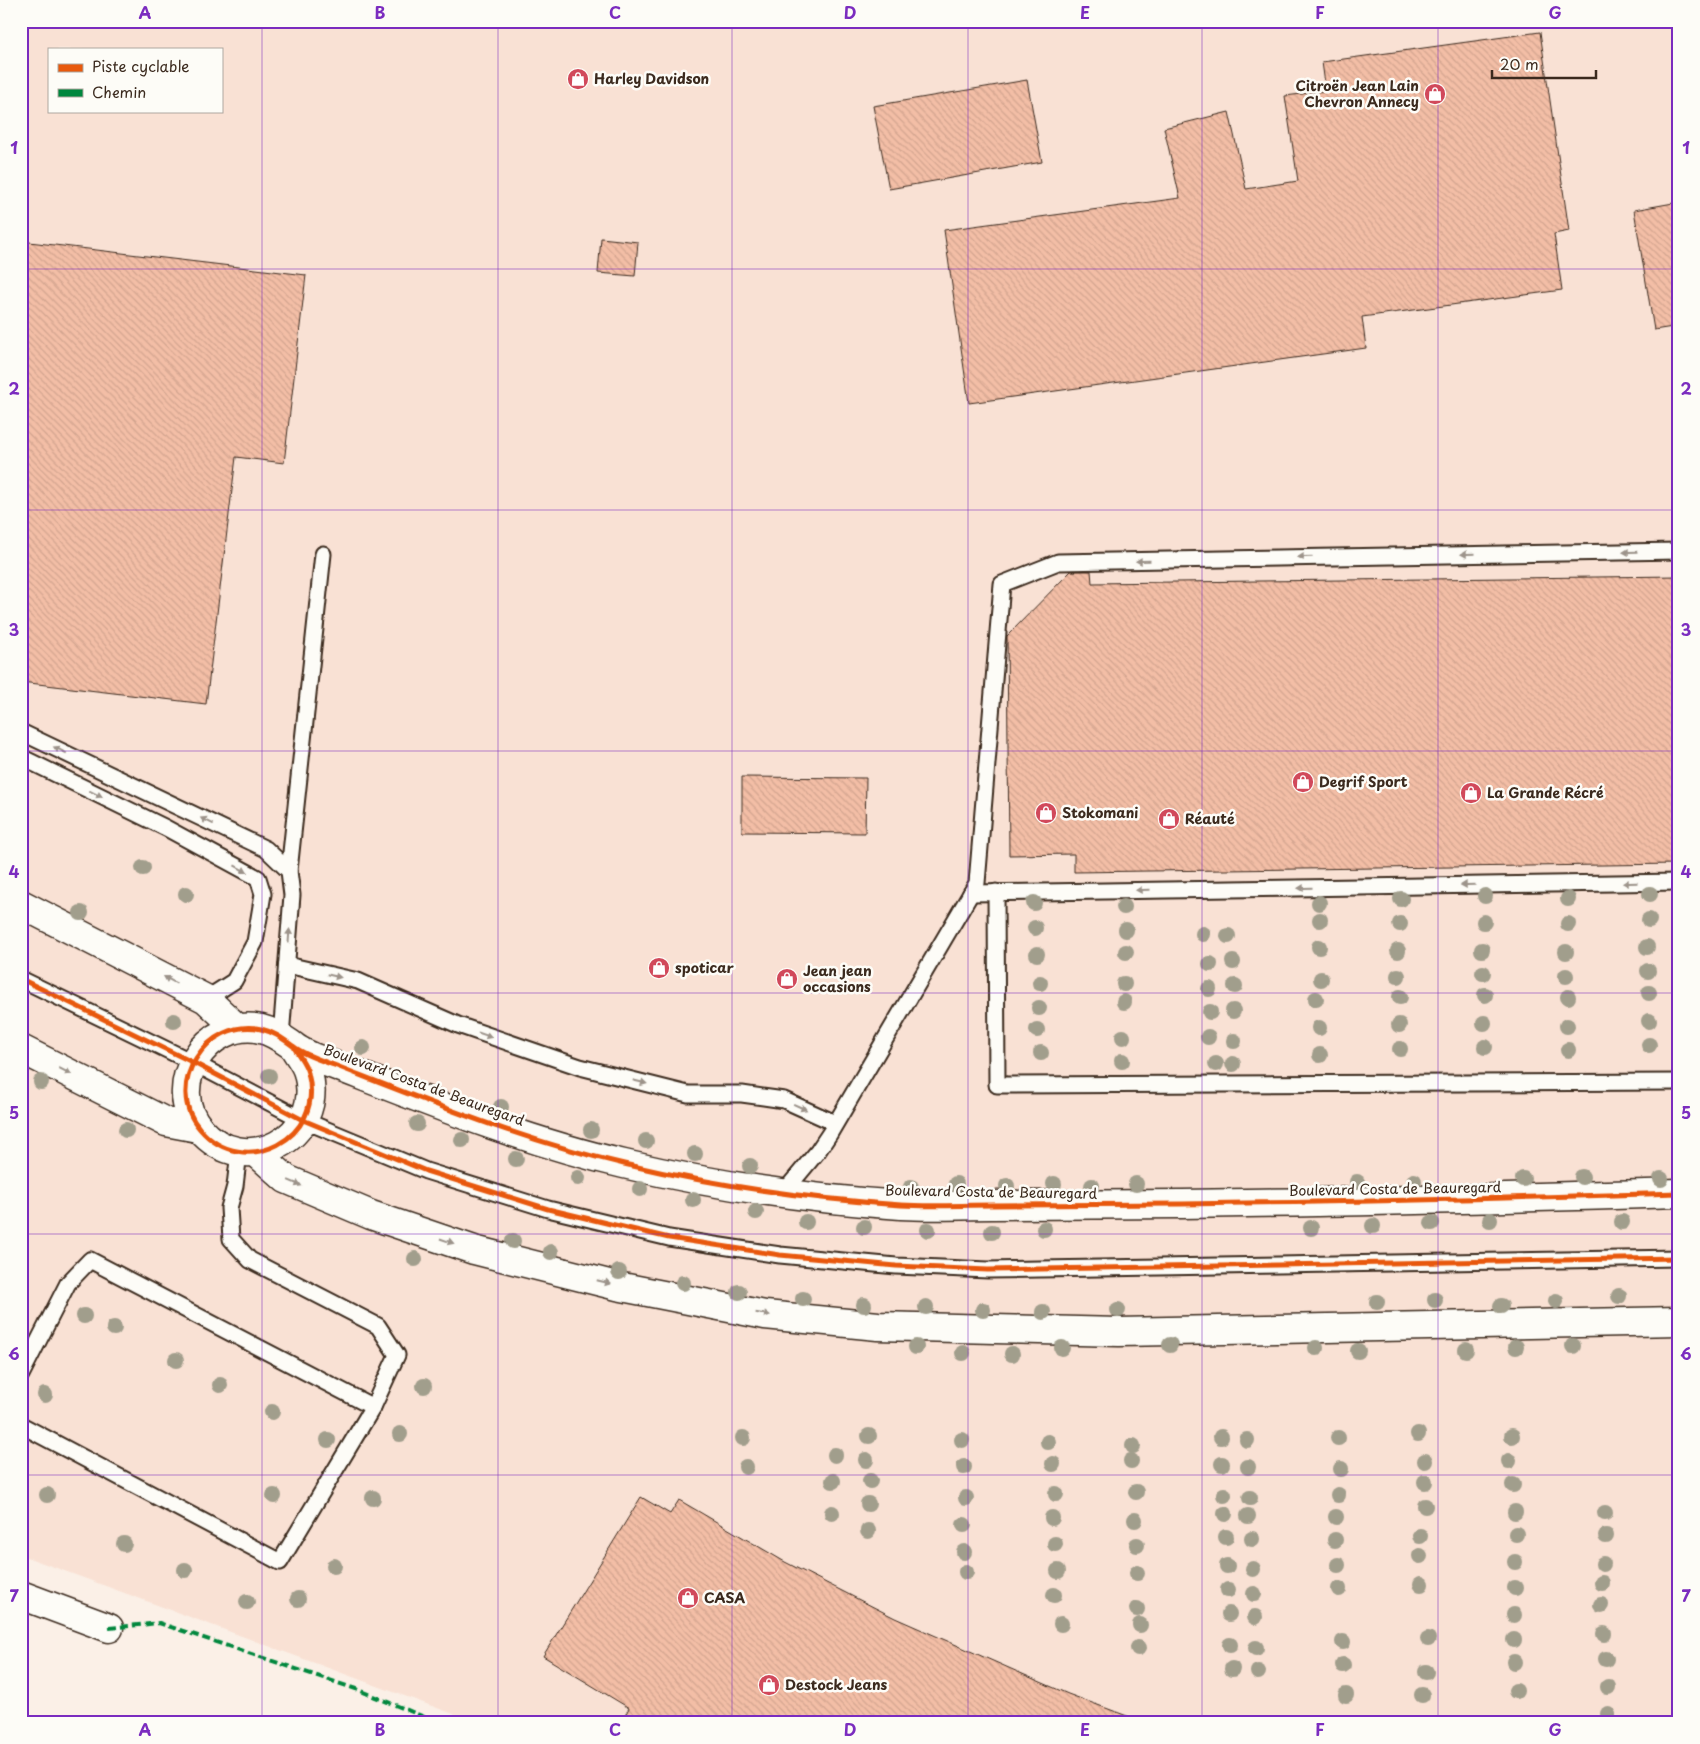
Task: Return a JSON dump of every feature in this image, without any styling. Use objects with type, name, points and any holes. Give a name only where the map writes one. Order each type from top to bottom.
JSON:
[{"type":"street","points":[[21,904],[206,999],[237,1028]]},
{"type":"street","name":"Boulevard Costa de Beauregard","points":[[1679,1193],[1394,1201],[904,1205],[784,1192],[623,1164],[505,1129],[288,1043],[260,1028],[237,1028],[211,1040],[192,1062],[187,1078],[186,1096],[190,1113],[198,1128],[216,1144],[248,1152],[286,1179],[371,1214],[474,1250],[618,1286],[765,1315],[878,1326],[1119,1332],[1679,1321]]},
{"type":"street","name":"Boulevard Costa de Beauregard","points":[[248,1152],[276,1147],[292,1135],[303,1120],[311,1096],[308,1071],[288,1043]]},
{"type":"street","points":[[21,1049],[166,1122],[198,1128]]},
{"type":"street","points":[[21,1595],[109,1628]]},
{"type":"lane","points":[[784,1192],[818,1151],[977,883],[1002,584],[1058,562],[1679,551]]},
{"type":"lane","points":[[288,1043],[287,965],[292,895],[288,871],[323,554]]},
{"type":"lane","points":[[21,732],[266,849],[288,871]]},
{"type":"lane","points":[[21,757],[166,828],[258,878],[264,894],[254,942],[234,981],[206,999]]},
{"type":"lane","points":[[971,892],[1679,882]]},
{"type":"lane","points":[[996,892],[997,1085],[1679,1082]]},
{"type":"lane","points":[[287,965],[358,981],[458,1026],[580,1067],[688,1094],[742,1094],[784,1100],[835,1123]]},
{"type":"lane","points":[[21,979],[192,1062],[303,1120],[426,1171],[548,1209],[668,1238],[780,1255],[896,1266],[988,1270],[1679,1258]]},
{"type":"lane","points":[[21,1425],[280,1562],[373,1407],[396,1355],[378,1326],[250,1260],[231,1239],[228,1208],[234,1186],[248,1152]]},
{"type":"lane","points":[[21,1375],[68,1283],[90,1260],[373,1407]]},
{"type":"shaded area","points":[[21,21],[1679,21],[1679,1723],[478,1723],[21,1555]]},
{"type":"building","points":[[1540,32],[1569,231],[1554,234],[1562,290],[1362,317],[1366,348],[969,403],[944,230],[1180,198],[1164,128],[1229,112],[1246,189],[1298,181],[1285,96],[1326,91],[1322,62]]},
{"type":"building","points":[[1027,80],[1042,162],[889,189],[873,106]]},
{"type":"building","points":[[1679,202],[1679,326],[1654,330],[1634,210]]},
{"type":"building","points":[[601,238],[638,242],[635,276],[598,273]]},
{"type":"building","points":[[21,241],[306,275],[284,463],[236,457],[206,704],[21,682]]},
{"type":"building","points":[[1071,571],[1091,571],[1092,583],[1679,576],[1679,864],[1074,872],[1074,854],[1009,855],[1007,636]]},
{"type":"building","points":[[742,777],[866,778],[865,833],[742,832]]},
{"type":"building","points":[[641,1497],[670,1514],[679,1500],[785,1562],[895,1618],[1068,1694],[1138,1720],[1138,1723],[621,1723],[629,1708],[543,1656]]},
{"type":"marked path","points":[[109,1628],[159,1623],[356,1689],[439,1723]]},
{"type":"cycle path","points":[[21,979],[192,1062],[303,1120],[426,1171],[548,1209],[669,1238],[780,1255],[896,1266],[988,1270],[1679,1258]]},
{"type":"cycle path","points":[[295,1049],[308,1073],[310,1096],[305,1116],[293,1133],[277,1145],[258,1151],[238,1151],[218,1144],[200,1129],[189,1112],[186,1094],[188,1075],[196,1058],[208,1044],[223,1034],[241,1028],[261,1029],[270,1032],[302,1052],[441,1107],[587,1155],[658,1172],[762,1190],[832,1199],[935,1206],[1306,1202],[1679,1193]]},
{"type":"place","name":"Harley Davidson","points":[[578,79]]},
{"type":"place","name":"Citroën Jean Lain Chevron Annecy","points":[[1435,94]]},
{"type":"place","name":"Degrif Sport","points":[[1303,782]]},
{"type":"place","name":"La Grande Récré","points":[[1471,793]]},
{"type":"place","name":"Stokomani","points":[[1046,813]]},
{"type":"place","name":"Réauté","points":[[1169,819]]},
{"type":"place","name":"spoticar","points":[[659,968]]},
{"type":"place","name":"Jean jean occasions","points":[[787,979]]},
{"type":"place","name":"CASA","points":[[688,1598]]},
{"type":"place","name":"Destock Jeans","points":[[769,1685]]}]
